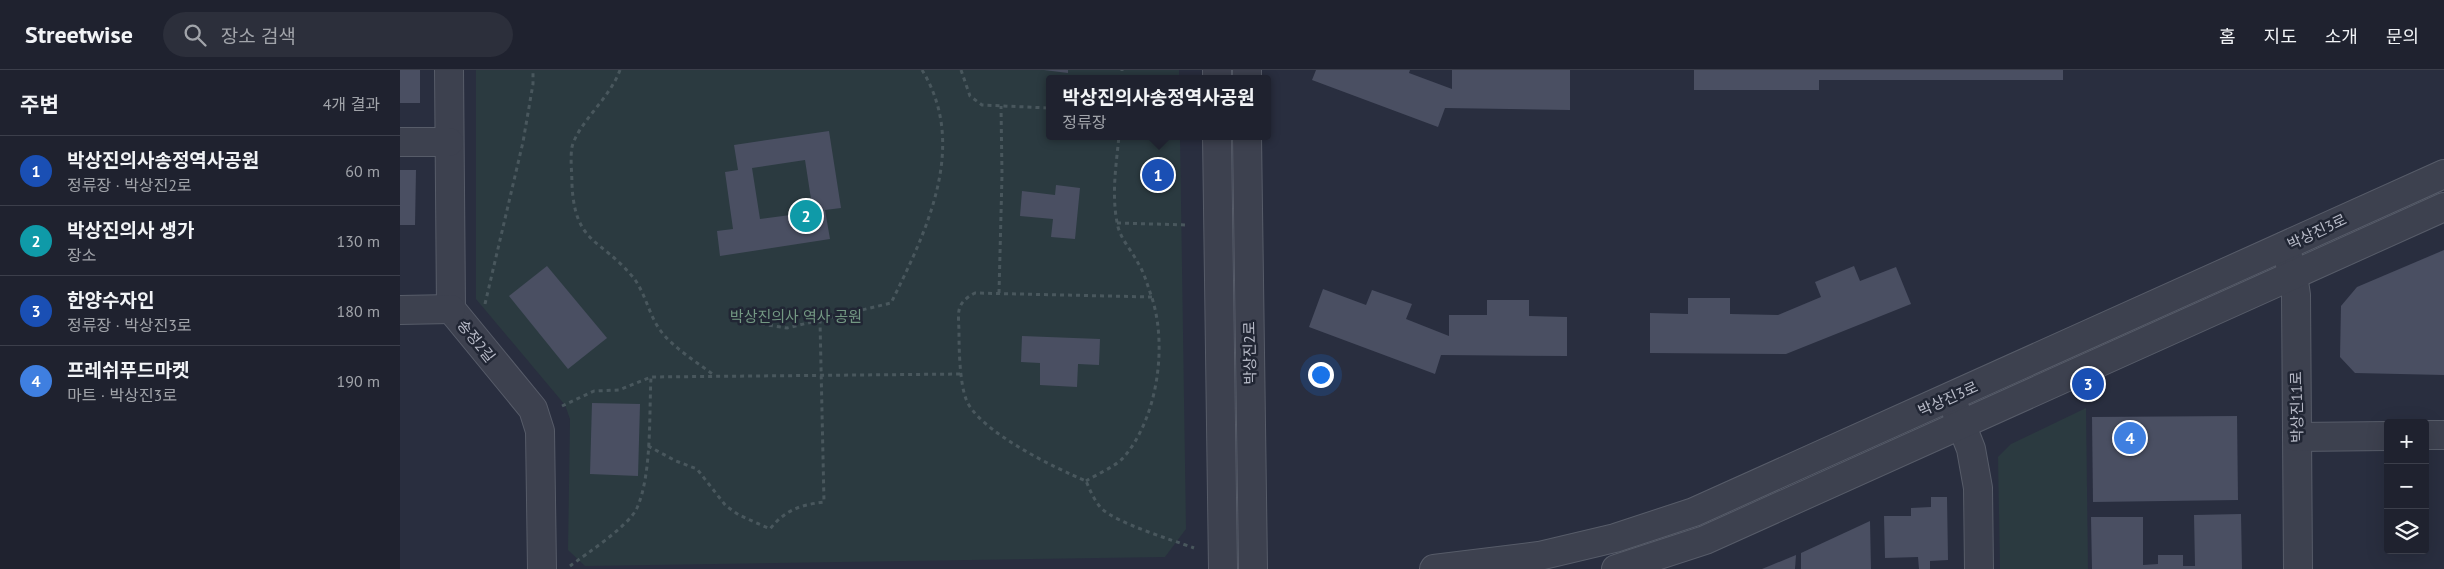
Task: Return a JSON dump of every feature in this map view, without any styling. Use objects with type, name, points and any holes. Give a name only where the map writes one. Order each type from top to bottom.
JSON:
[{"type":"street","name":"송정2길","points":[[449,70],[451,309],[533,409],[540,431],[542,569]]},
{"type":"street","name":"박상진2로","points":[[1217,140],[1223,569]]},
{"type":"street","name":"박상진2로","points":[[1247,140],[1253,569]]},
{"type":"street","points":[[400,142],[450,142]]},
{"type":"street","name":"박상진3로","points":[[1434,569],[1540,562],[1694,512],[1951,398],[2444,174]]},
{"type":"street","name":"박상진3로","points":[[1616,569],[1706,540],[2444,207]]},
{"type":"street","name":"박상진11로","points":[[2285,246],[2296,295],[2298,569]]},
{"type":"street","points":[[400,310],[451,309]]},
{"type":"street","points":[[1951,398],[1963,425],[1971,450],[1978,488],[1979,569]]},
{"type":"street","points":[[2429,435],[2444,435]]},
{"type":"street","points":[[2297,436],[2384,436]]},
{"type":"path","points":[[483,314],[522,142],[533,84],[533,70]]},
{"type":"path","points":[[620,70],[605,99],[585,122],[572,146],[573,208],[580,225],[596,244],[633,277],[660,330],[680,349],[715,376]]},
{"type":"path","points":[[761,324],[787,328],[891,303],[918,247],[933,207],[940,175],[943,144],[941,121],[931,84],[922,70]]},
{"type":"path","points":[[961,70],[964,82],[974,101],[982,105],[1046,108]]},
{"type":"path","points":[[999,293],[1002,175],[1001,106]]},
{"type":"path","points":[[1086,481],[1123,459],[1140,436],[1150,410],[1157,381],[1158,353],[1152,297],[1138,263],[1126,246],[1118,223],[1114,184],[1119,140]]},
{"type":"path","points":[[1118,223],[1193,225]]},
{"type":"path","points":[[1152,297],[975,293],[962,300],[958,308],[962,374],[966,400],[978,417],[1010,441],[1061,471],[1086,481],[1092,496],[1102,508],[1115,517],[1194,548]]},
{"type":"path","points":[[648,446],[676,461],[697,469],[726,506],[738,515],[770,529],[786,512],[797,507],[824,502],[820,321]]},
{"type":"path","points":[[555,409],[594,391],[619,390],[651,377],[962,374]]},
{"type":"path","points":[[565,569],[620,528],[637,510],[644,483],[648,446],[651,377]]},
{"type":"green space","name":"박상진의사 역사 공원","points":[[476,70],[1179,70],[1179,75],[1046,75],[1046,140],[1180,140],[1186,529],[1165,557],[585,566],[568,550],[570,419],[565,405],[476,299]]},
{"type":"green space","points":[[2086,408],[2088,569],[2000,569],[1998,457],[2011,444]]},
{"type":"building","points":[[400,70],[420,70],[420,103],[400,103]]},
{"type":"building","points":[[1044,70],[1068,70],[1068,73]]},
{"type":"building","points":[[1316,70],[1410,70],[1409,73],[1452,89],[1452,70],[1570,70],[1570,110],[1445,108],[1438,127],[1312,80]]},
{"type":"building","points":[[1694,70],[2063,70],[2063,80],[1819,80],[1819,90],[1694,90]]},
{"type":"building","points":[[829,131],[841,208],[825,210],[830,239],[720,256],[717,231],[733,229],[725,172],[738,170],[734,145]],"holes":[[[805,160],[813,212],[760,219],[752,168]]]},
{"type":"building","points":[[400,170],[416,170],[415,225],[400,225]]},
{"type":"building","points":[[1056,185],[1080,188],[1075,239],[1051,237],[1053,219],[1020,216],[1022,191],[1055,195]]},
{"type":"building","points":[[2444,250],[2444,375],[2355,373],[2340,357],[2341,306],[2357,287]]},
{"type":"building","points":[[547,266],[607,338],[568,369],[509,296]]},
{"type":"building","points":[[1854,266],[1860,281],[1896,267],[1911,304],[1786,354],[1650,353],[1650,313],[1688,314],[1688,298],[1730,298],[1730,314],[1778,315],[1821,297],[1815,282]]},
{"type":"building","points":[[1323,289],[1366,305],[1372,290],[1412,304],[1406,319],[1449,336],[1449,315],[1487,315],[1487,300],[1529,300],[1529,316],[1567,317],[1567,356],[1441,355],[1435,374],[1309,327]]},
{"type":"building","points":[[1022,336],[1100,339],[1099,365],[1078,364],[1077,387],[1040,385],[1040,363],[1021,362]]},
{"type":"building","points":[[592,403],[640,404],[638,476],[590,474]]},
{"type":"building","points":[[2237,416],[2238,500],[2093,502],[2092,417]]},
{"type":"building","points":[[1931,497],[1947,497],[1948,560],[1930,561],[1930,569],[1919,569],[1918,557],[1885,558],[1884,516],[1911,516],[1911,508],[1931,507]]},
{"type":"building","points":[[2241,514],[2242,569],[2092,569],[2091,517],[2143,517],[2143,565],[2158,564],[2158,555],[2183,555],[2183,566],[2195,566],[2194,515]]},
{"type":"building","points":[[1870,521],[1871,569],[1801,569],[1801,553]]},
{"type":"building","points":[[1796,555],[1795,569],[1762,569]]},
{"type":"place","name":"박상진의사송정역사공원","points":[[1158,175]]},
{"type":"place","name":"박상진의사 생가","points":[[806,216]]},
{"type":"place","name":"한양수자인","points":[[2088,384]]},
{"type":"place","name":"프레쉬푸드마켓","points":[[2130,438]]}]
